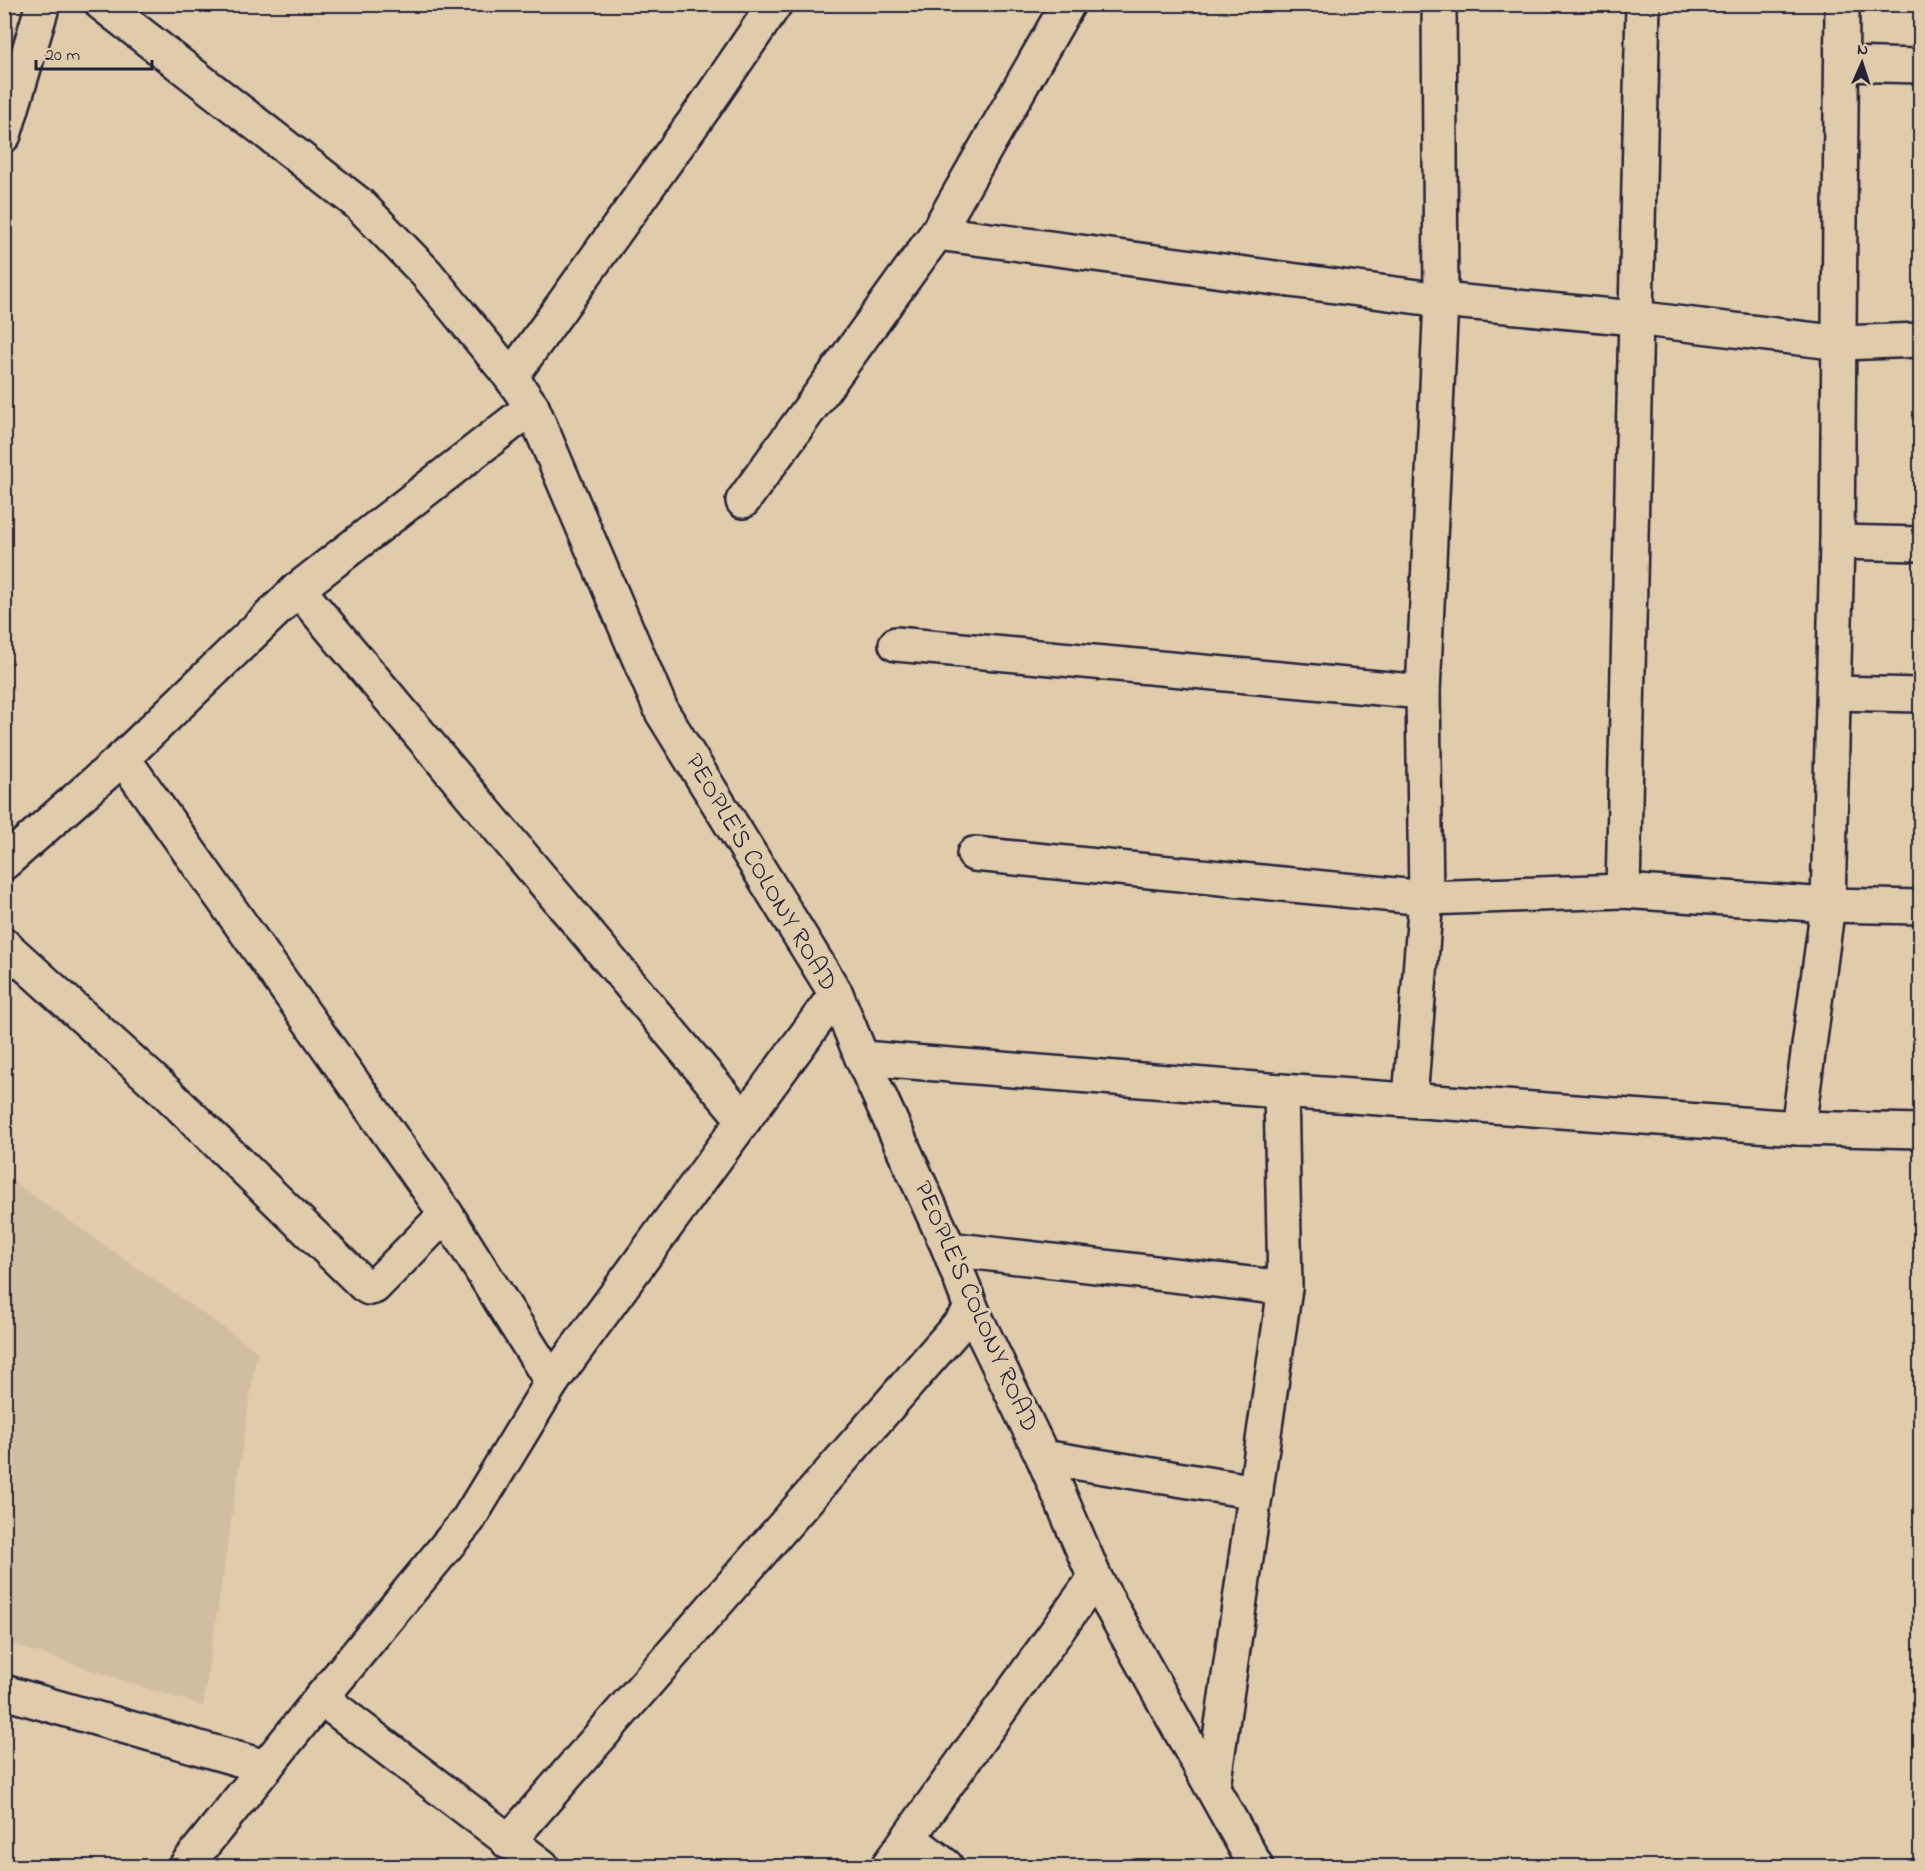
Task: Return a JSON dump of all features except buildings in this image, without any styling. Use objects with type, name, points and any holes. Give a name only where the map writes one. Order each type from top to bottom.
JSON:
[{"type":"street","points":[[4,135],[43,4]]},
{"type":"street","name":"PEOPLE'S COLONY ROAD","points":[[102,4],[359,204],[426,273],[511,377],[532,407],[662,712],[836,994],[862,1058],[949,1249],[972,1310],[1043,1457],[1095,1578],[1256,1866]]},
{"type":"street","points":[[511,377],[704,108],[775,4]]},
{"type":"street","points":[[743,501],[937,233],[1068,4]]},
{"type":"street","points":[[1623,891],[1643,4]]},
{"type":"street","points":[[1798,1128],[1828,905],[1837,542],[1842,4]]},
{"type":"street","points":[[1410,1099],[1426,898],[1423,692],[1442,300],[1431,5]]},
{"type":"street","points":[[1842,64],[1920,66]]},
{"type":"street","points":[[937,233],[1442,300],[1635,318],[1840,343],[1920,340]]},
{"type":"street","points":[[4,863],[123,758],[298,589],[532,407]]},
{"type":"street","points":[[1837,542],[1920,544]]},
{"type":"street","points":[[298,589],[744,1120]]},
{"type":"street","points":[[896,644],[1423,692]]},
{"type":"street","points":[[1834,693],[1920,695]]},
{"type":"street","points":[[123,758],[446,1214],[552,1382]]},
{"type":"street","points":[[974,854],[1426,898],[1623,891],[1828,905],[1920,907]]},
{"type":"street","points":[[4,945],[166,1092],[364,1285],[369,1288],[374,1287],[446,1214]]},
{"type":"street","points":[[186,1866],[468,1520],[552,1382],[836,994]]},
{"type":"street","points":[[862,1058],[1798,1128],[1920,1131]]},
{"type":"street","points":[[1213,1787],[1285,1288],[1281,1091]]},
{"type":"street","points":[[949,1249],[1285,1288]]},
{"type":"street","points":[[508,1842],[972,1310]]},
{"type":"street","points":[[1043,1457],[1256,1492]]},
{"type":"street","points":[[888,1866],[1095,1578]]},
{"type":"street","points":[[4,1692],[266,1767]]},
{"type":"street","points":[[321,1698],[540,1866]]},
{"type":"street","points":[[909,1838],[946,1866]]},
{"type":"shaded area","points":[[5,1176],[257,1351],[203,1706],[5,1642]]}]
